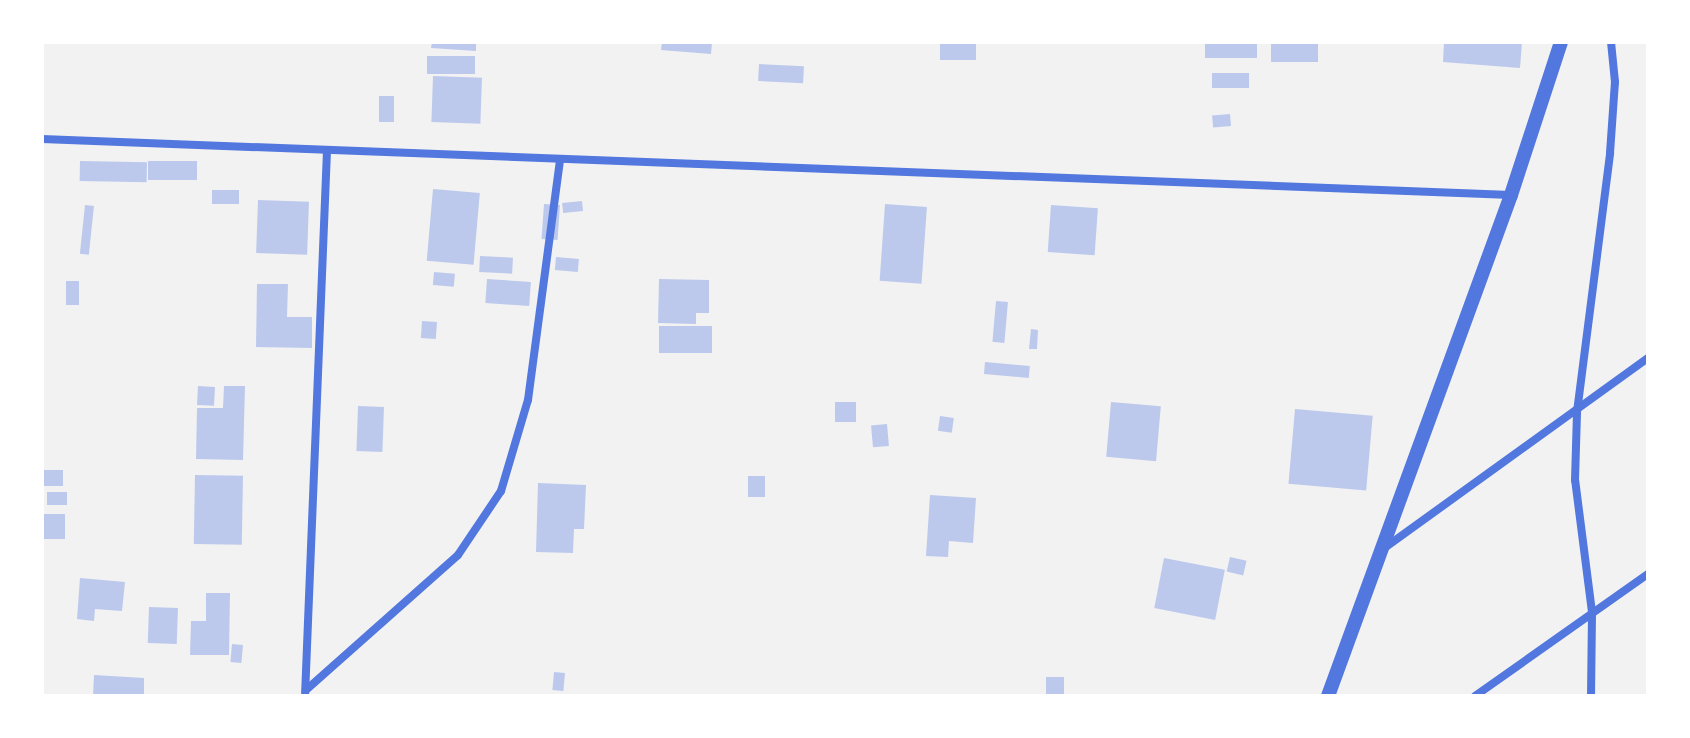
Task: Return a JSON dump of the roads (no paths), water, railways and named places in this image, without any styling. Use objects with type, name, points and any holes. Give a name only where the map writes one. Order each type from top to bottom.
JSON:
[{"type":"street","points":[[1328,696],[1511,195],[1561,42]]},
{"type":"street","points":[[1591,696],[1592,612],[1575,480],[1577,412],[1610,153],[1615,82],[1611,42]]},
{"type":"street","points":[[42,139],[1511,195]]},
{"type":"street","points":[[306,693],[327,151]]},
{"type":"street","points":[[306,693],[458,555],[501,491],[528,400],[560,160]]},
{"type":"street","points":[[1382,549],[1577,412],[1648,358]]},
{"type":"street","points":[[1475,696],[1648,574]]}]
